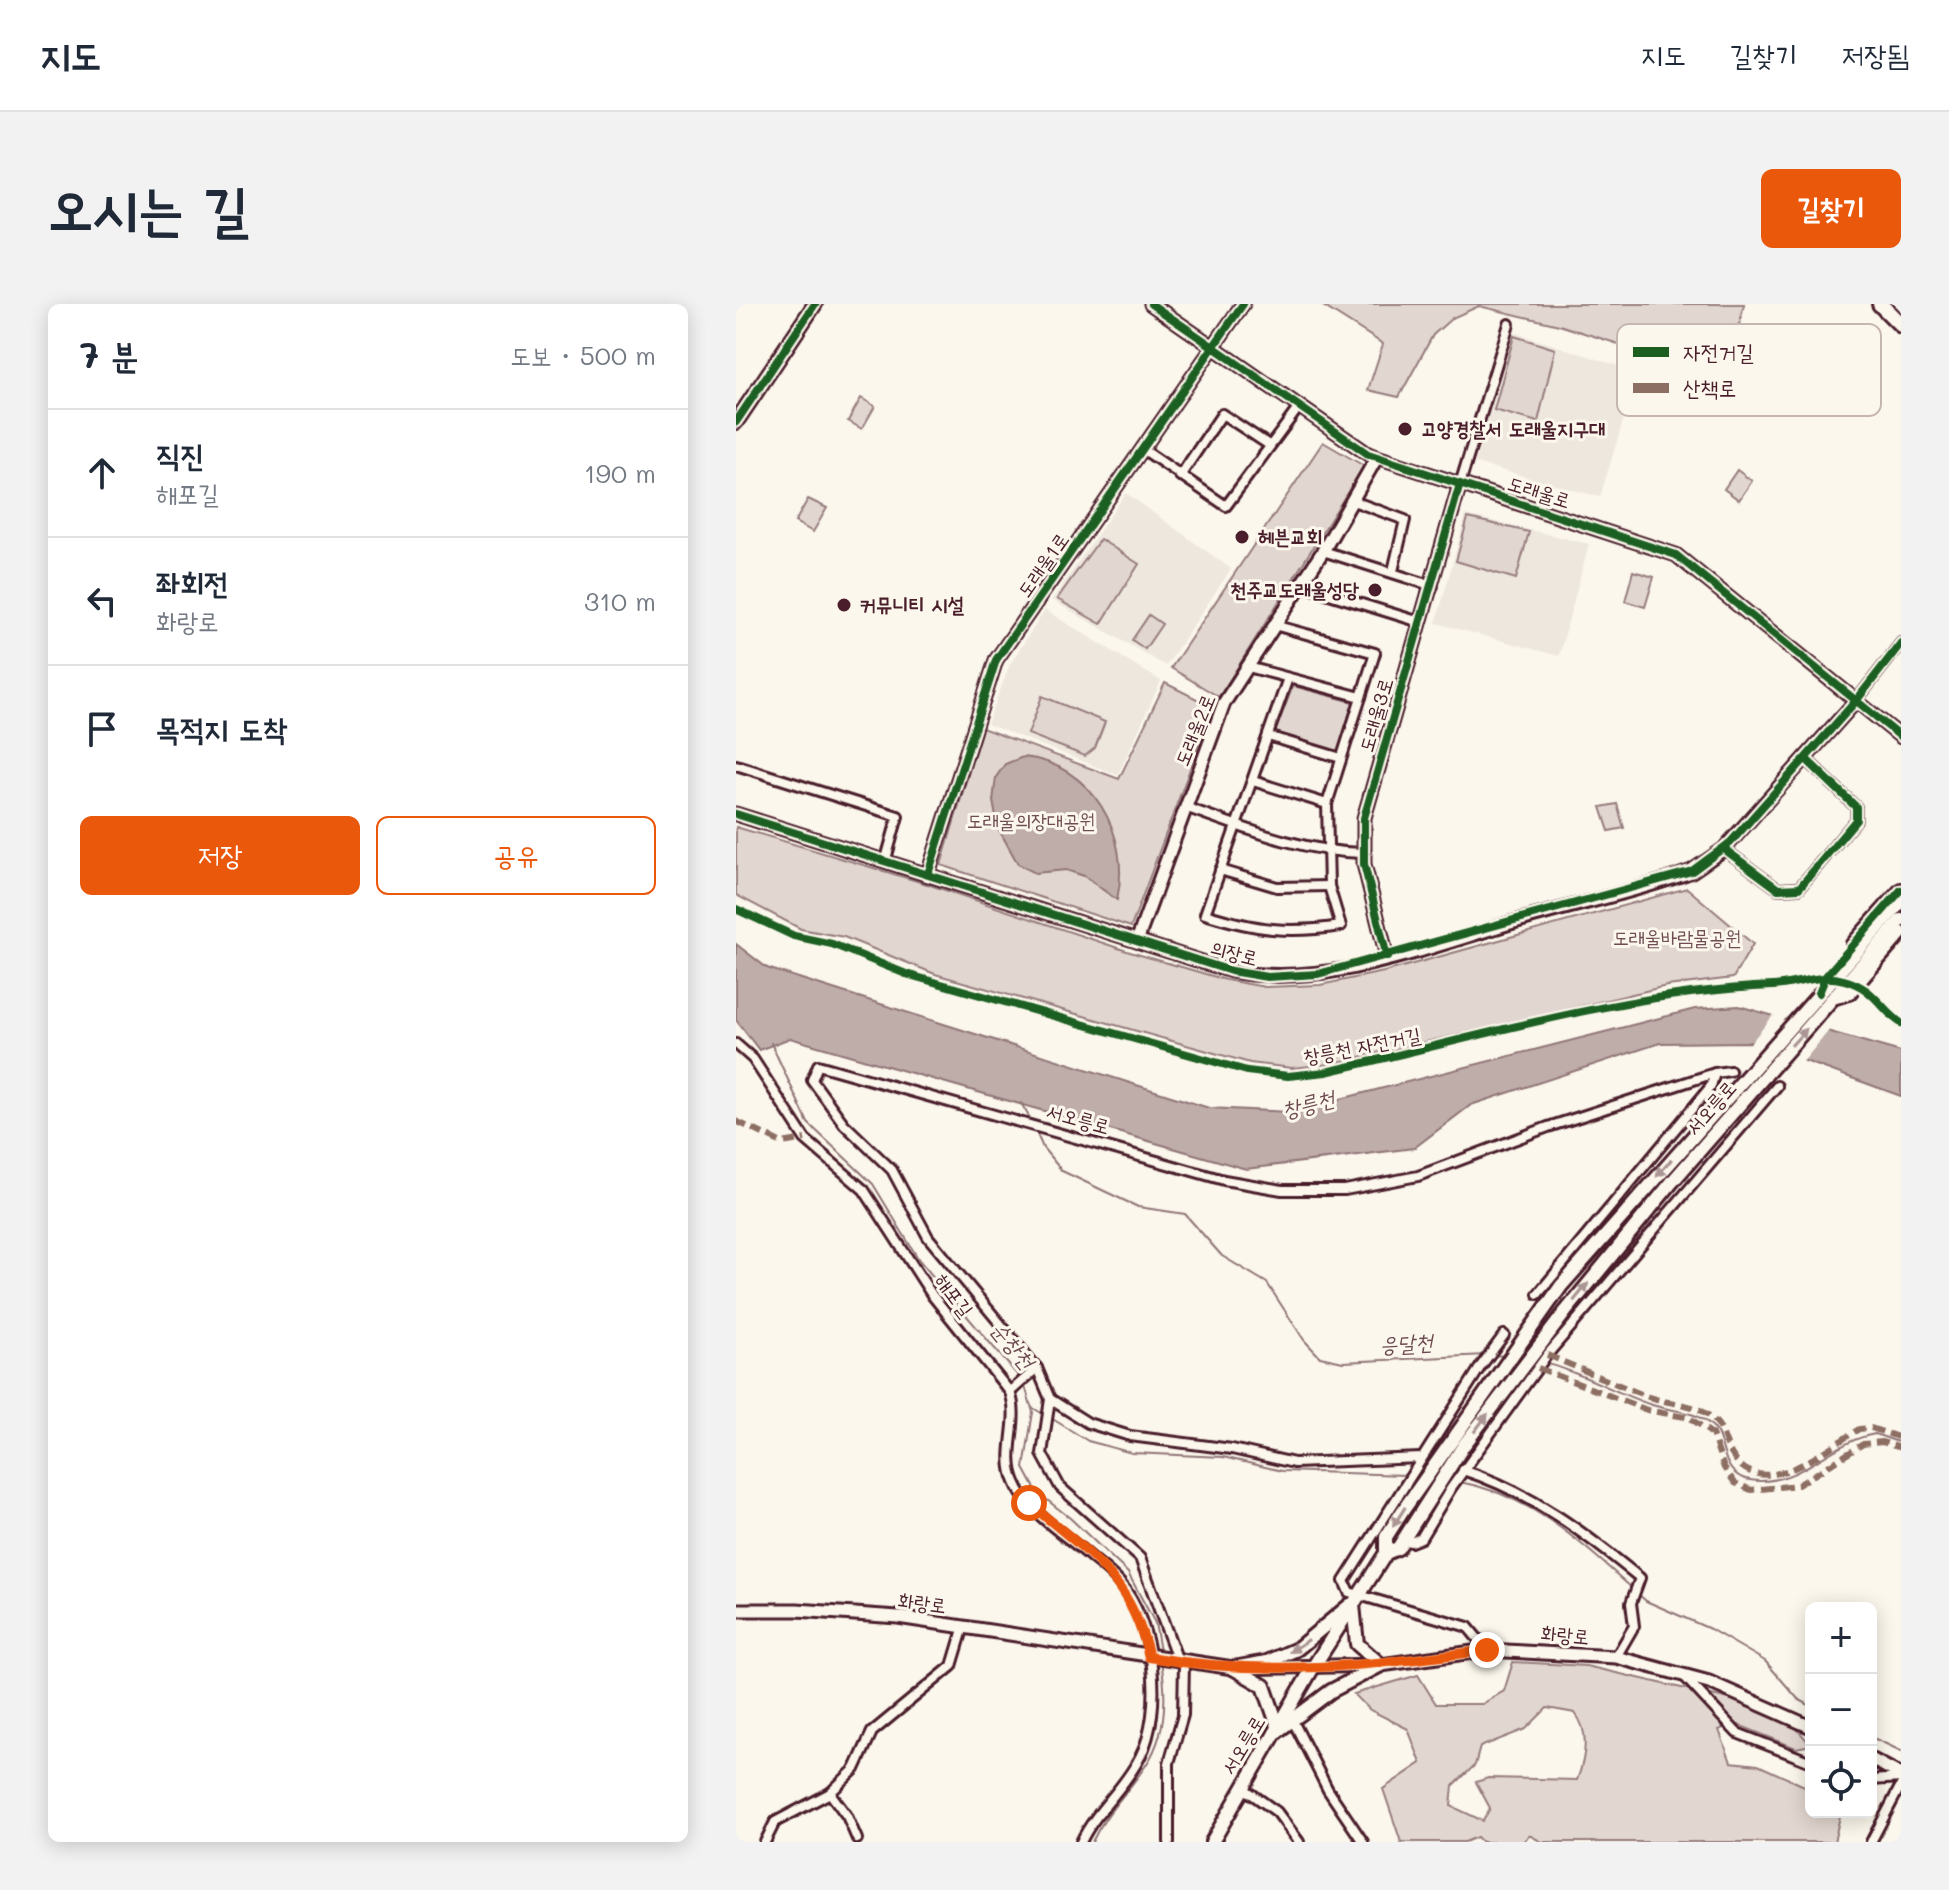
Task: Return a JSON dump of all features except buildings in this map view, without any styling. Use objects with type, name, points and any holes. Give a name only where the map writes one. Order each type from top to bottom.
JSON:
[{"type":"highway","points":[[1880,304],[1901,325]]},
{"type":"main road","points":[[736,422],[815,304]]},
{"type":"main road","points":[[1818,994],[1826,976],[1901,890]]},
{"type":"main road","points":[[1818,994],[1901,902]]},
{"type":"main road","points":[[1832,1000],[1901,920]]},
{"type":"main road","points":[[1832,1000],[1849,993],[1901,933]]},
{"type":"main road","name":"서오릉로","points":[[1386,1553],[1398,1548],[1427,1487],[1432,1468],[1561,1286],[1818,994]]},
{"type":"main road","name":"서오릉로","points":[[1208,1840],[1386,1553],[1386,1537],[1427,1487],[1445,1474],[1519,1372],[1538,1359],[1766,1074],[1832,1000]]},
{"type":"main road","points":[[1233,1668],[1264,1686],[1275,1730],[1294,1723],[1331,1691],[1381,1665],[1357,1644],[1356,1599]]},
{"type":"main road","points":[[1233,1668],[1267,1662],[1297,1649],[1356,1599]]},
{"type":"street","name":"도래울로","points":[[1151,304],[1377,457],[1676,555],[1901,737]]},
{"type":"street","name":"도래울1로","points":[[928,874],[996,660],[1243,304]]},
{"type":"street","points":[[1460,484],[1509,324]]},
{"type":"street","points":[[1144,450],[1226,506],[1299,407]]},
{"type":"street","points":[[1180,476],[1222,414],[1269,445]]},
{"type":"street","name":"도래울2로","points":[[1137,941],[1224,703],[1323,551],[1377,457]]},
{"type":"street","name":"도래울3로","points":[[1387,957],[1363,853],[1368,801],[1433,586],[1460,484]]},
{"type":"street","points":[[1353,501],[1405,520],[1393,571]]},
{"type":"street","points":[[1323,551],[1433,586]]},
{"type":"street","points":[[1300,585],[1420,622]]},
{"type":"street","points":[[1274,625],[1375,653],[1327,804],[1329,886],[1341,926],[1299,933],[1264,930],[1205,914],[1288,678]]},
{"type":"street","name":"의장로","points":[[736,814],[886,859],[1231,971],[1267,977],[1318,974],[1692,871],[1724,849],[1856,701],[1901,643]]},
{"type":"street","points":[[1248,667],[1361,697]]},
{"type":"street","points":[[1268,736],[1341,758]]},
{"type":"street","points":[[1724,849],[1778,889],[1799,888],[1856,820],[1856,807],[1806,759]]},
{"type":"street","points":[[736,765],[898,816],[886,859]]},
{"type":"street","points":[[1253,781],[1327,804]]},
{"type":"street","points":[[1185,807],[1235,825],[1326,850],[1363,853]]},
{"type":"street","points":[[1220,870],[1277,887],[1329,886]]},
{"type":"street","name":"해포길","points":[[736,1044],[753,1059],[805,1139],[864,1190],[932,1295],[1012,1390]]},
{"type":"street","name":"서오릉로","points":[[1050,1402],[1034,1371],[928,1237],[892,1170],[844,1124],[812,1080],[818,1065],[1224,1180],[1282,1190],[1345,1190],[1418,1176],[1548,1127],[1715,1073],[1730,1071]]},
{"type":"street","points":[[1538,1294],[1711,1086],[1715,1073]]},
{"type":"street","points":[[1402,1540],[1411,1542],[1421,1538],[1475,1450],[1538,1359],[1777,1086]]},
{"type":"street","points":[[1487,1650],[1468,1627],[1356,1599],[1343,1586],[1345,1575],[1504,1335]]},
{"type":"street","points":[[1034,1371],[1012,1390],[1015,1408],[1009,1462],[1015,1484],[1029,1503],[1121,1584],[1167,1660]]},
{"type":"street","points":[[1169,1842],[1169,1763],[1183,1715],[1140,1558],[1060,1487],[1042,1454],[1050,1402],[1088,1423],[1130,1436],[1232,1449],[1294,1463],[1421,1458]]},
{"type":"street","name":"화랑로","points":[[1462,1473],[1502,1483],[1578,1527],[1640,1578],[1631,1603],[1634,1626],[1616,1657]]},
{"type":"street","name":"화랑로","points":[[736,1610],[797,1610],[964,1626],[1233,1668],[1312,1669],[1381,1665],[1487,1650],[1616,1657],[1709,1682],[1805,1724]]},
{"type":"street","points":[[765,1842],[775,1822],[830,1793],[855,1769],[872,1732],[952,1666],[964,1626]]},
{"type":"street","points":[[1081,1842],[1109,1797],[1140,1760],[1153,1727],[1155,1698],[1167,1660]]},
{"type":"street","points":[[1683,1675],[1737,1733],[1805,1760]]},
{"type":"street","points":[[1294,1723],[1328,1790],[1363,1842]]},
{"type":"street","points":[[1877,1762],[1899,1771]]},
{"type":"street","points":[[1877,1778],[1899,1771]]},
{"type":"street","points":[[1871,1842],[1901,1785]]},
{"type":"street","points":[[1241,1787],[1277,1812],[1299,1842]]},
{"type":"street","points":[[830,1793],[847,1816],[857,1839]]},
{"type":"shaded area","points":[[1513,332],[1617,365],[1617,416],[1625,416],[1600,497],[1475,463]]},
{"type":"shaded area","points":[[1126,493],[1231,569],[1166,666],[1052,600]]},
{"type":"shaded area","points":[[1466,515],[1589,544],[1559,656],[1436,623]]},
{"type":"shaded area","points":[[1045,610],[1161,681],[1118,775],[987,724],[1010,664]]},
{"type":"shaded area","points":[[1023,757],[1047,762],[1068,773],[1087,787],[1101,806],[1112,827],[1118,851],[1120,875],[1117,900],[1084,876],[1066,870],[1035,873],[1018,864],[998,828],[993,801],[996,777],[1005,764]]},
{"type":"shaded area","points":[[736,944],[767,968],[1209,1108],[1289,1112],[1695,1009],[1739,1006],[1901,1052],[1901,1096],[1753,1042],[1660,1043],[1471,1105],[1414,1148],[1246,1169],[790,1038],[759,1050],[736,1020]]},
{"type":"green space","points":[[1320,304],[1744,304],[1739,324],[1617,324],[1617,343],[1559,325],[1479,306],[1452,318],[1433,335],[1399,397],[1368,390],[1383,344]]},
{"type":"green space","points":[[1514,336],[1555,349],[1538,422],[1494,410]]},
{"type":"green space","points":[[861,398],[875,406],[862,429],[848,421]]},
{"type":"green space","points":[[1323,442],[1364,466],[1219,697],[1171,668]]},
{"type":"green space","points":[[1737,470],[1752,481],[1739,500],[1724,489]]},
{"type":"green space","points":[[808,499],[827,508],[813,532],[795,522]]},
{"type":"green space","points":[[1468,518],[1529,532],[1516,579],[1456,561]]},
{"type":"green space","points":[[1100,539],[1139,564],[1101,624],[1057,599]]},
{"type":"green space","points":[[1633,571],[1654,577],[1645,607],[1625,601]]},
{"type":"green space","points":[[1149,615],[1162,624],[1145,649],[1132,640]]},
{"type":"green space","name":"도래울의장대공원","points":[[1165,683],[1213,707],[1131,927],[941,865],[982,728],[1119,779]]},
{"type":"green space","points":[[1293,686],[1353,702],[1338,751],[1275,732]]},
{"type":"green space","points":[[1042,696],[1105,722],[1095,748],[1085,756],[1028,734]]},
{"type":"green space","points":[[1617,804],[1624,828],[1609,831],[1601,807]]},
{"type":"green space","name":"도래울바람물공원","points":[[736,827],[927,884],[1130,952],[1226,980],[1265,987],[1320,985],[1384,972],[1687,888],[1753,944],[1733,978],[1667,986],[1330,1064],[1292,1068],[1250,1063],[935,974],[844,937],[801,929],[736,895]]},
{"type":"green space","points":[[1513,1662],[1586,1666],[1751,1704],[1792,1723],[1805,1738],[1805,1746],[1796,1748],[1734,1723],[1719,1730],[1731,1762],[1758,1765],[1805,1786],[1805,1818],[1840,1818],[1834,1842],[1542,1842],[1529,1835],[1523,1842],[1482,1842],[1477,1837],[1465,1842],[1401,1842],[1383,1789],[1421,1763],[1408,1729],[1370,1710],[1354,1694],[1418,1675],[1436,1704],[1482,1704],[1504,1691]],"holes":[[[1547,1708],[1575,1713],[1580,1720],[1585,1746],[1577,1780],[1488,1778],[1476,1782],[1490,1808],[1483,1821],[1451,1806],[1453,1786],[1475,1765],[1480,1747],[1526,1729]]]},
{"type":"pier","points":[[1776,1012],[1831,1028],[1802,1063],[1748,1046]]},
{"type":"waterway","name":"순창천","points":[[771,1043],[808,1123],[873,1184],[919,1260],[1020,1378]]},
{"type":"waterway","name":"응달천","points":[[1021,1103],[1032,1122]]},
{"type":"waterway","name":"응달천","points":[[1036,1132],[1043,1148],[1062,1171],[1138,1207],[1185,1214],[1222,1256],[1267,1283],[1304,1340],[1320,1357],[1343,1362],[1486,1355]]},
{"type":"waterway","name":"응달천","points":[[1492,1355],[1506,1356]]},
{"type":"waterway","name":"응달천","points":[[1544,1363],[1652,1405],[1699,1417],[1718,1433],[1730,1468],[1747,1479],[1761,1481],[1789,1475],[1866,1436],[1875,1434],[1901,1443]]},
{"type":"waterway","name":"순창천","points":[[1024,1383],[1033,1412],[1024,1468],[1037,1492],[1070,1518],[1128,1573],[1155,1623],[1160,1651]]},
{"type":"waterway","points":[[1033,1408],[1045,1415]]},
{"type":"waterway","points":[[1051,1418],[1088,1441],[1132,1453],[1223,1457],[1282,1471],[1406,1475]]},
{"type":"waterway","points":[[1460,1482],[1486,1488],[1532,1509],[1573,1538],[1632,1588]]},
{"type":"waterway","points":[[1637,1593],[1646,1601],[1710,1629],[1765,1661],[1798,1699],[1805,1703]]},
{"type":"waterway","name":"순창천","points":[[1092,1842],[1104,1820],[1146,1765],[1158,1741],[1164,1714],[1161,1661]]},
{"type":"waterway","points":[[1877,1740],[1901,1751]]},
{"type":"tunnel","points":[[1730,1071],[1777,1086]]},
{"type":"tunnel","points":[[1444,1433],[1472,1449]]},
{"type":"marked path","points":[[736,1121],[782,1143],[805,1139]]},
{"type":"marked path","points":[[1547,1355],[1649,1397],[1702,1411],[1719,1426],[1732,1455],[1745,1469],[1760,1474],[1777,1474],[1794,1468],[1859,1429],[1871,1428],[1898,1437]]},
{"type":"marked path","points":[[1538,1368],[1647,1410],[1690,1418],[1712,1434],[1724,1468],[1735,1483],[1751,1490],[1798,1485],[1863,1444],[1882,1442],[1901,1448]]},
{"type":"cycle path","points":[[736,422],[815,304]]},
{"type":"cycle path","points":[[1151,304],[1368,454],[1676,555],[1901,737]]},
{"type":"cycle path","points":[[928,874],[996,660],[1243,304]]},
{"type":"cycle path","points":[[1387,957],[1364,864],[1364,818],[1460,484]]},
{"type":"cycle path","points":[[736,814],[1231,971],[1267,977],[1318,974],[1692,871],[1730,843],[1856,701],[1901,643]]},
{"type":"cycle path","points":[[1724,849],[1778,889],[1799,888],[1856,820],[1856,807],[1806,759]]},
{"type":"cycle path","points":[[1819,993],[1826,976],[1901,890]]},
{"type":"cycle path","name":"창릉천 자전거길","points":[[736,909],[794,936],[832,944],[906,974],[1247,1071],[1288,1076],[1326,1072],[1604,1007],[1660,997],[1816,979],[1834,978],[1863,988],[1901,1023]]},
{"type":"place","name":"고양경찰서 도래울지구대","points":[[1405,429]]},
{"type":"place","name":"헤븐교회","points":[[1242,537]]},
{"type":"place","name":"천주교도래울성당","points":[[1375,590]]},
{"type":"place","name":"커뮤니티 시설","points":[[844,605]]},
{"type":"route","points":[[1029,1503],[1121,1584],[1139,1617],[1149,1657],[1233,1668],[1312,1669],[1381,1665],[1487,1650]]},
{"type":"water label","name":"창릉천","points":[[1308,1104]]}]
